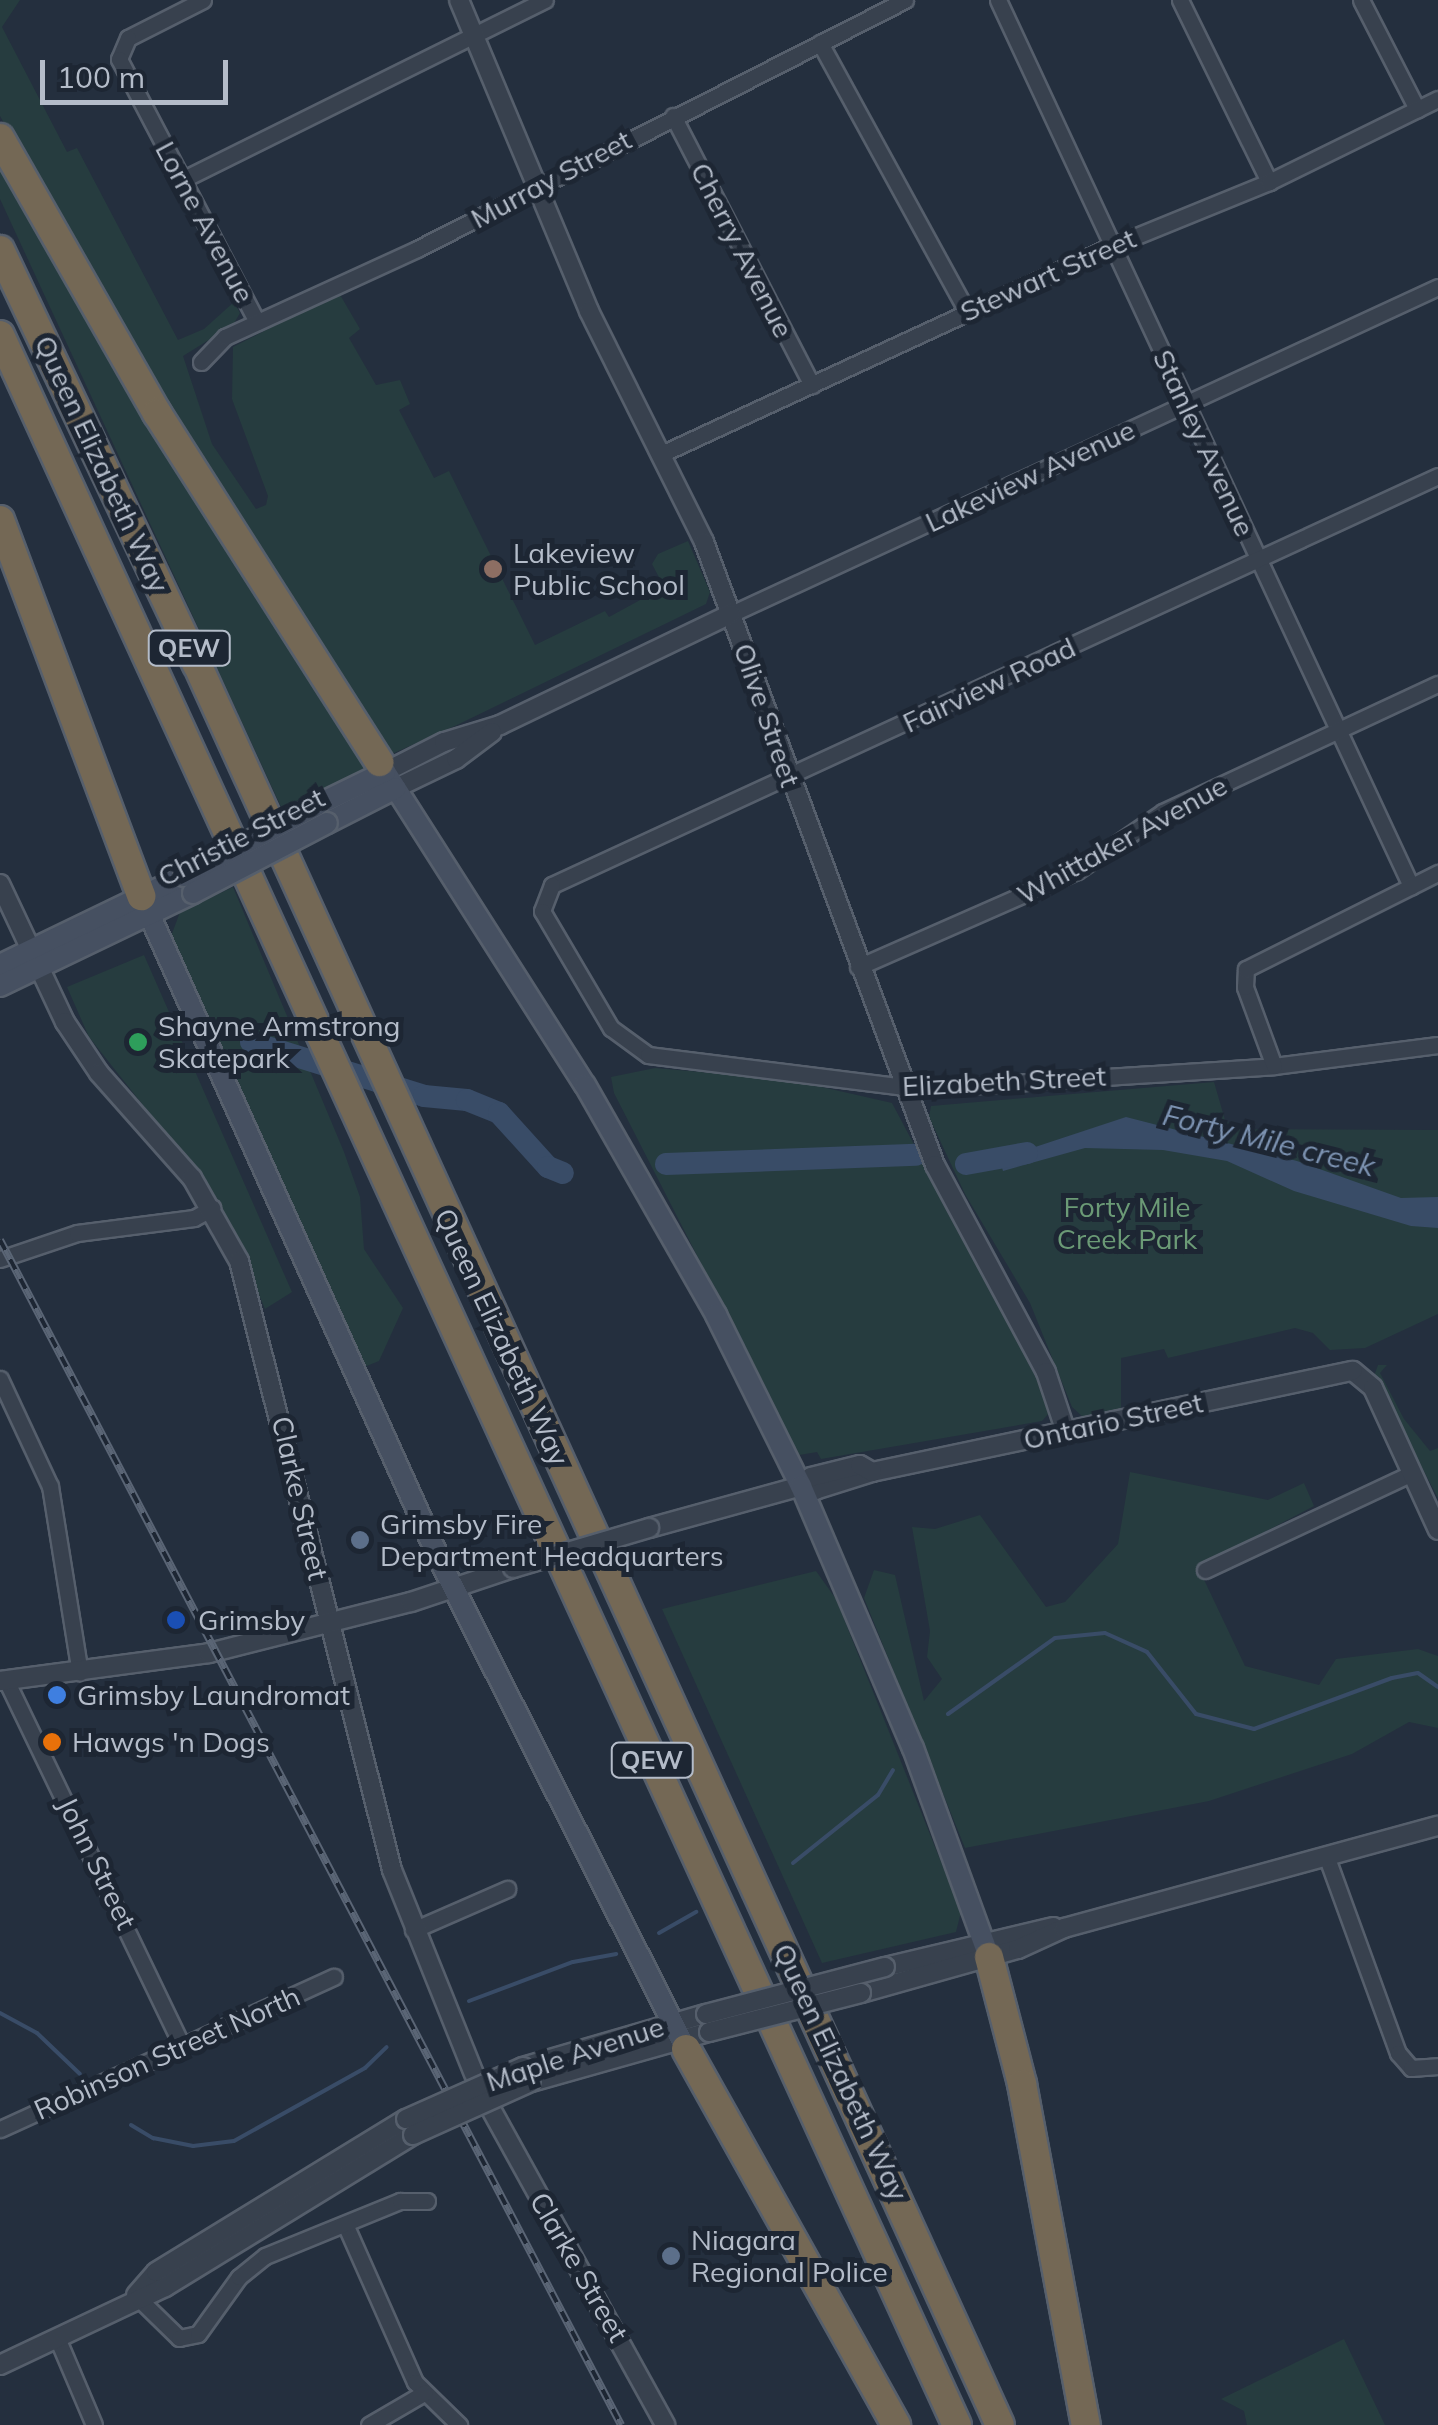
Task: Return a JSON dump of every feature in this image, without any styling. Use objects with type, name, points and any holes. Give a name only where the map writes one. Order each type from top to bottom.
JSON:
[{"type":"highway","points":[[0,138],[156,413],[387,774]]},
{"type":"highway","name":"Queen Elizabeth Way","points":[[0,250],[1000,2425]]},
{"type":"highway","name":"Queen Elizabeth Way","points":[[0,335],[958,2425]]},
{"type":"highway","points":[[0,520],[145,906]]},
{"type":"highway","points":[[986,1949],[1022,2084],[1086,2425]]},
{"type":"highway","points":[[690,2031],[896,2425]]},
{"type":"main road","name":"Christie Street","points":[[0,986],[33,960],[322,814],[387,774]]},
{"type":"main road","points":[[387,774],[632,1163],[801,1486],[913,1748],[986,1949]]},
{"type":"main road","points":[[145,906],[452,1586],[690,2031]]},
{"type":"main road","name":"Christie Street","points":[[0,965],[33,960]]},
{"type":"street","name":"Lorne Avenue","points":[[203,0],[128,38],[118,59],[257,322]]},
{"type":"street","name":"Olive Street","points":[[459,0],[534,186],[659,455],[704,542],[858,967],[942,1179],[1046,1372],[1066,1432]]},
{"type":"street","points":[[184,179],[545,0]]},
{"type":"street","name":"Murray Street","points":[[201,362],[225,337],[418,249],[534,186],[820,44],[881,5],[905,0]]},
{"type":"street","name":"Stanley Avenue","points":[[998,0],[1412,886]]},
{"type":"street","points":[[1180,0],[1269,182]]},
{"type":"street","points":[[1362,0],[1417,109]]},
{"type":"street","points":[[820,44],[967,311]]},
{"type":"street","name":"Stewart Street","points":[[659,455],[1112,246],[1269,182],[1438,99]]},
{"type":"street","name":"Cherry Avenue","points":[[672,116],[812,385]]},
{"type":"street","name":"Lakeview Avenue","points":[[731,614],[1438,287]]},
{"type":"street","name":"Fairview Road","points":[[543,896],[552,885],[1438,476]]},
{"type":"street","name":"Christie Street","points":[[387,774],[456,759],[500,725],[731,614]]},
{"type":"street","name":"Whittaker Avenue","points":[[858,967],[1077,870],[1163,812],[1438,684]]},
{"type":"street","points":[[1274,1066],[1246,987],[1246,969],[1438,873]]},
{"type":"street","name":"Clarke Street","points":[[0,884],[33,960],[99,1072],[212,1208],[259,1321],[376,1814],[413,1930],[474,2074]]},
{"type":"street","name":"Elizabeth Street","points":[[543,896],[542,911],[611,1028],[648,1056],[904,1089],[1274,1066],[1438,1045]]},
{"type":"street","points":[[0,1260],[77,1233],[194,1218],[212,1208]]},
{"type":"street","name":"Ontario Street","points":[[3,1680],[209,1653],[801,1486],[815,1490],[872,1472],[1353,1372],[1410,1474]]},
{"type":"street","points":[[0,1379],[50,1486],[80,1672]]},
{"type":"street","points":[[1205,1570],[1410,1474],[1438,1530]]},
{"type":"street","name":"John Street","points":[[3,1680],[184,2047]]},
{"type":"street","name":"Maple Avenue","points":[[0,2365],[58,2340],[136,2296],[165,2287],[410,2127],[527,2074],[1438,1826]]},
{"type":"street","points":[[1327,1858],[1398,2052],[1412,2068],[1438,2066]]},
{"type":"street","points":[[413,1930],[507,1889]]},
{"type":"street","name":"Robinson Street North","points":[[0,2129],[334,1977]]},
{"type":"street","name":"Clarke Street","points":[[492,2111],[665,2425]]},
{"type":"street","points":[[136,2296],[178,2338],[190,2337],[205,2329],[251,2264],[400,2200],[428,2201]]},
{"type":"street","points":[[345,2224],[424,2392],[458,2425]]},
{"type":"street","points":[[58,2340],[94,2425]]},
{"type":"street","points":[[369,2425],[424,2392]]},
{"type":"green space","points":[[0,0],[20,0],[2,27],[67,152],[77,148],[178,340],[204,329],[234,302],[240,313],[233,325],[183,356],[212,444],[256,509],[266,505],[268,496],[232,399],[233,347],[339,293],[360,329],[349,338],[376,385],[400,380],[410,404],[399,410],[434,478],[449,471],[535,645],[605,611],[609,617],[664,587],[652,564],[658,554],[688,541],[710,592],[706,604],[457,725],[394,753],[383,748],[127,340],[0,116]]},
{"type":"green space","points":[[0,159],[372,766],[282,809],[0,199]]},
{"type":"green space","points":[[233,887],[344,1152],[360,1197],[364,1249],[403,1308],[379,1361],[364,1367],[170,939],[180,912]]},
{"type":"green space","points":[[144,955],[292,1292],[265,1309],[219,1201],[89,1037],[67,987]]},
{"type":"green space","name":"Forty Mile Creek Park","points":[[655,1068],[791,1080],[892,1103],[1042,1386],[1051,1411],[1042,1421],[821,1459],[817,1452],[799,1455],[614,1093],[611,1077]]},
{"type":"green space","name":"Forty Mile Creek Park","points":[[1214,1082],[1225,1120],[1239,1129],[1438,1130],[1438,1314],[1365,1348],[1330,1350],[1313,1333],[1295,1328],[1168,1358],[1164,1349],[1121,1358],[1121,1409],[1083,1417],[1072,1407],[1030,1303],[965,1194],[929,1117],[931,1106]]},
{"type":"green space","points":[[1378,1365],[1387,1365],[1380,1373],[1404,1419],[1430,1451],[1438,1448],[1438,1498],[1374,1376]]},
{"type":"green space","points":[[1130,1472],[1268,1500],[1304,1483],[1314,1506],[1198,1567],[1245,1666],[1319,1685],[1336,1659],[1418,1649],[1438,1656],[1438,1728],[1409,1722],[1352,1754],[1209,1801],[965,1848],[864,1598],[874,1570],[895,1575],[924,1701],[942,1679],[927,1657],[930,1631],[912,1527],[935,1529],[980,1515],[1046,1607],[1065,1602],[1118,1544]]},
{"type":"green space","points":[[816,1571],[836,1599],[961,1912],[956,1932],[822,1963],[662,1609]]},
{"type":"green space","points":[[1344,2339],[1385,2425],[1247,2425],[1244,2411],[1221,2399]]},
{"type":"water","points":[[1126,1117],[1297,1161],[1401,1198],[1438,1197],[1438,1228],[1411,1226],[1294,1191],[1227,1161],[1163,1150],[1085,1148],[1003,1171],[997,1151],[1023,1151]]},
{"type":"waterway","name":"Forty Mile creek","points":[[251,1042],[424,1096],[467,1100],[499,1113],[548,1167],[563,1173]]},
{"type":"waterway","name":"Forty Mile creek","points":[[966,1164],[1027,1153]]},
{"type":"waterway","name":"Forty Mile creek","points":[[666,1164],[916,1155]]},
{"type":"waterway","points":[[948,1714],[1055,1638],[1105,1633],[1147,1652],[1196,1714],[1254,1729],[1392,1678],[1418,1673],[1438,1687]]},
{"type":"waterway","points":[[793,1863],[878,1795],[893,1770]]},
{"type":"waterway","points":[[659,1933],[696,1912]]},
{"type":"waterway","points":[[469,2001],[573,1962],[616,1954]]},
{"type":"waterway","points":[[0,2013],[37,2033],[80,2074]]},
{"type":"waterway","points":[[131,2125],[153,2138],[193,2146],[234,2141],[365,2068],[387,2047]]},
{"type":"railway","points":[[0,1240],[621,2425]]},
{"type":"place","name":"Lakeview Public School","points":[[493,569]]},
{"type":"place","name":"Shayne Armstrong Skatepark","points":[[138,1042]]},
{"type":"place","name":"Grimsby Fire Department Headquarters","points":[[360,1540]]},
{"type":"place","name":"Grimsby","points":[[176,1620]]},
{"type":"place","name":"Grimsby Laundromat","points":[[57,1695]]},
{"type":"place","name":"Hawgs 'n Dogs","points":[[52,1742]]},
{"type":"place","name":"Niagara Regional Police","points":[[671,2256]]}]
